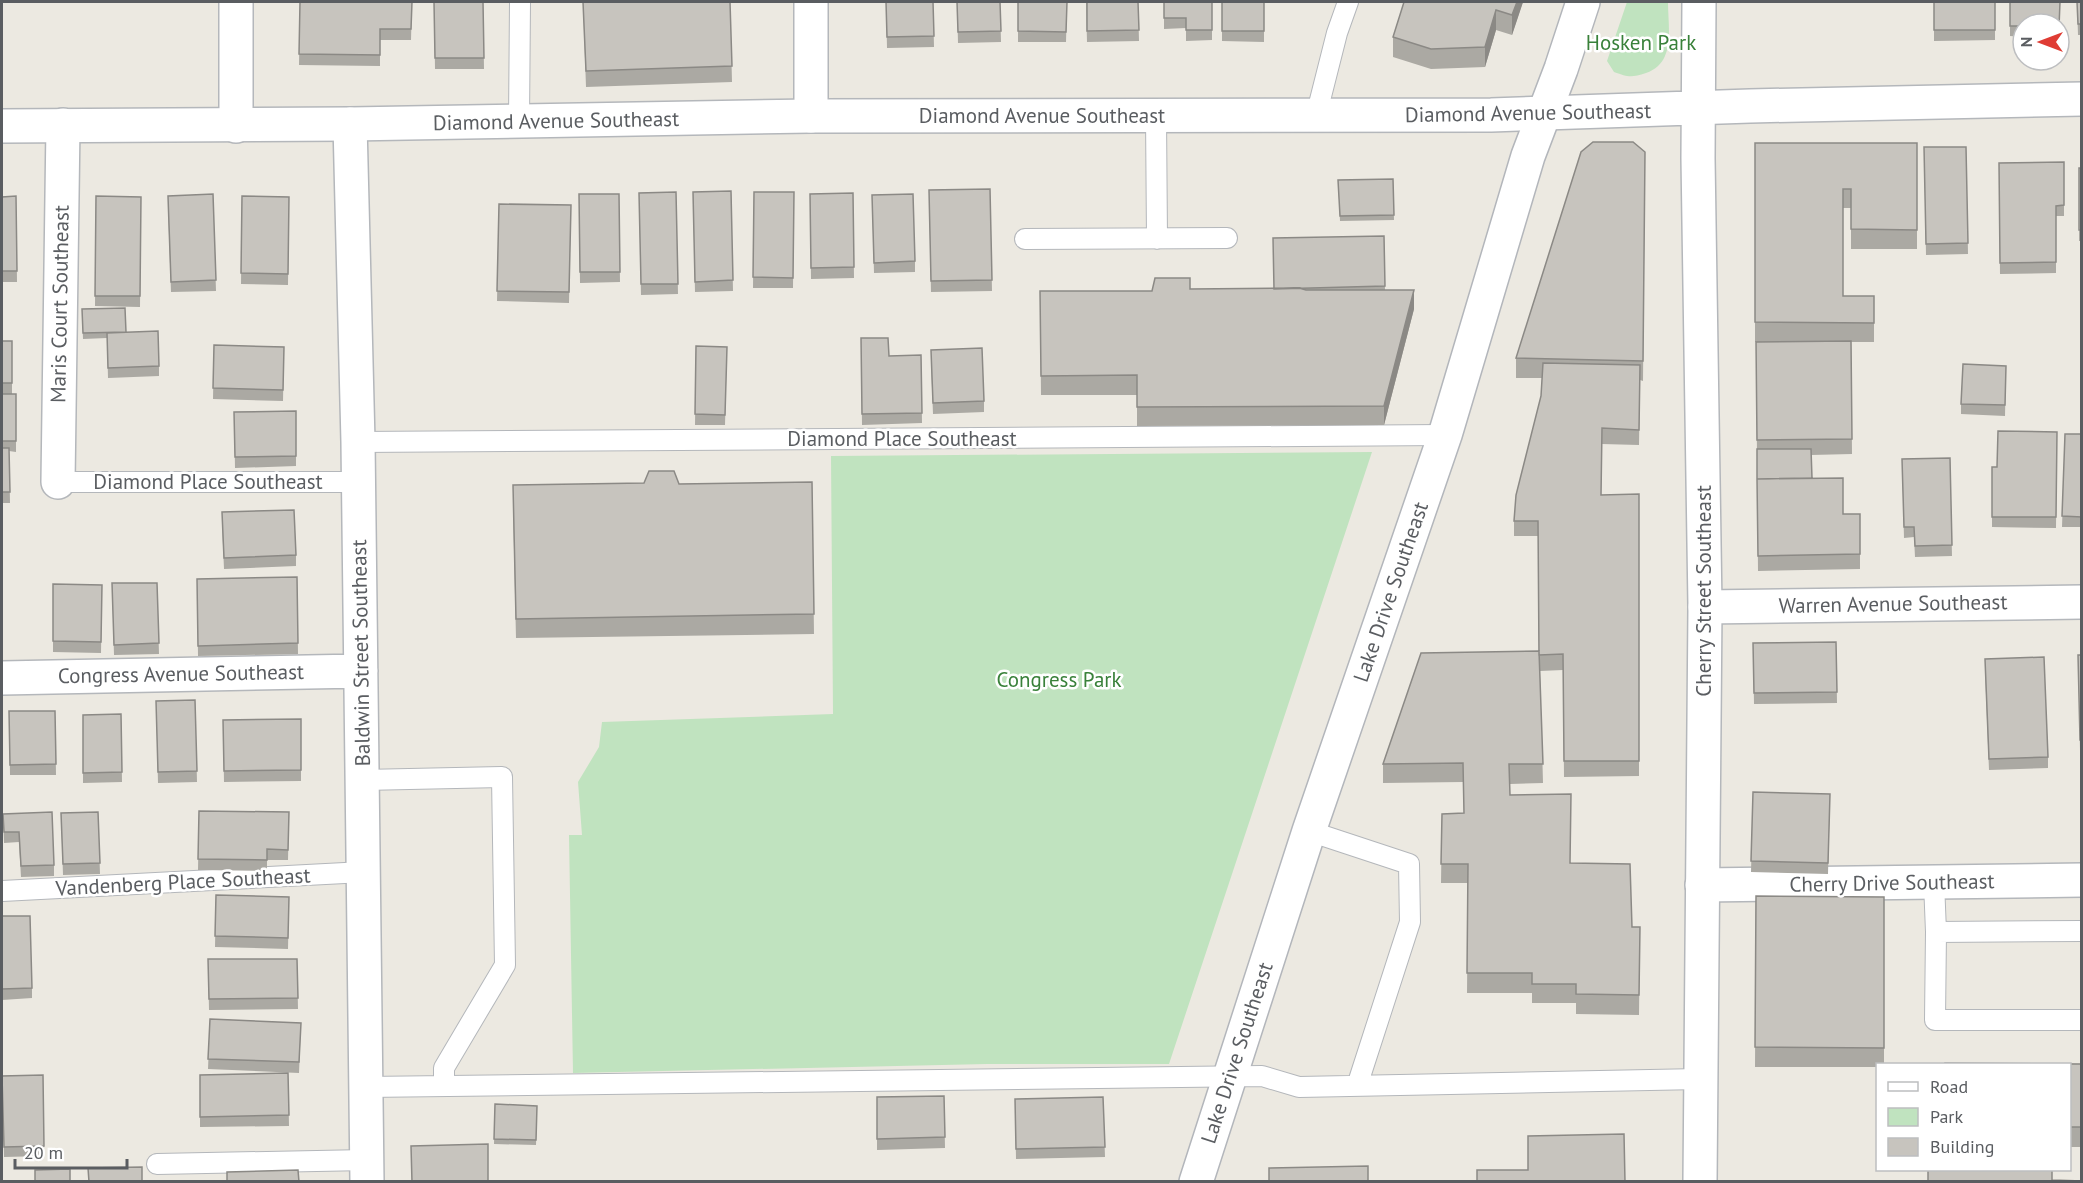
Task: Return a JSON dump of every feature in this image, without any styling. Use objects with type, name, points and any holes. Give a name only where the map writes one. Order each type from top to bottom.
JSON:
[{"type":"street","points":[[236,2],[236,126]]},
{"type":"street","points":[[811,2],[811,116]]},
{"type":"street","name":"Lake Drive Southeast","points":[[1196,1182],[1310,831],[1444,435],[1528,156],[1583,2]]},
{"type":"street","name":"Cherry Street Southeast","points":[[1699,2],[1698,109],[1705,607],[1700,1182]]},
{"type":"street","name":"Diamond Avenue Southeast","points":[[2,126],[236,126],[811,116],[1544,114],[2082,99]]},
{"type":"street","name":"Baldwin Street Southeast","points":[[350,124],[358,442],[367,1171]]},
{"type":"street","name":"Maris Court Southeast","points":[[58,482],[63,125]]},
{"type":"street","name":"Warren Avenue Southeast","points":[[1705,607],[2082,602]]},
{"type":"street","name":"Congress Avenue Southeast","points":[[2,678],[361,671]]},
{"type":"street","name":"Cherry Drive Southeast","points":[[1702,885],[2082,880]]},
{"type":"lane","points":[[519,121],[520,2]]},
{"type":"lane","points":[[1316,116],[1337,33],[1348,2]]},
{"type":"lane","points":[[1156,116],[1157,239]]},
{"type":"lane","points":[[1025,239],[1227,238]]},
{"type":"lane","name":"Diamond Place Southeast","points":[[358,442],[1444,435]]},
{"type":"lane","name":"Diamond Place Southeast","points":[[58,482],[358,482]]},
{"type":"lane","points":[[363,780],[502,777],[506,966],[444,1068],[444,1086]]},
{"type":"lane","points":[[1310,831],[1409,864],[1410,922],[1357,1086]]},
{"type":"lane","name":"Vandenberg Place Southeast","points":[[2,891],[364,872]]},
{"type":"lane","points":[[1934,882],[1935,1020],[2082,1020]]},
{"type":"lane","points":[[1936,932],[2082,931]]},
{"type":"lane","points":[[366,1087],[1229,1076],[1262,1076],[1299,1087],[1700,1079]]},
{"type":"lane","points":[[157,1164],[367,1171]]},
{"type":"green space","name":"Hosken Park","points":[[1627,2],[1668,2],[1669,33],[1666,53],[1656,68],[1633,76],[1614,72],[1607,61]]},
{"type":"green space","name":"Congress Park","points":[[1372,452],[1169,1064],[987,1064],[573,1073],[569,835],[582,835],[578,782],[599,747],[602,722],[833,714],[831,456]]},
{"type":"building","points":[[300,2],[412,2],[411,29],[380,29],[380,55],[299,54]]},
{"type":"building","points":[[434,2],[483,2],[484,58],[435,58]]},
{"type":"building","points":[[583,2],[730,2],[732,66],[586,71]]},
{"type":"building","points":[[886,2],[933,2],[934,36],[887,37]]},
{"type":"building","points":[[957,2],[1000,2],[1001,31],[958,32]]},
{"type":"building","points":[[1018,2],[1067,2],[1066,32],[1018,31]]},
{"type":"building","points":[[1087,2],[1138,2],[1139,30],[1087,31]]},
{"type":"building","points":[[1164,2],[1212,2],[1212,30],[1186,30],[1186,18],[1164,18]]},
{"type":"building","points":[[1222,2],[1264,2],[1264,31],[1222,31]]},
{"type":"building","points":[[1404,2],[1517,2],[1512,15],[1496,10],[1485,47],[1431,49],[1393,37]]},
{"type":"building","points":[[1934,2],[1995,2],[1995,30],[1934,30]]},
{"type":"building","points":[[2010,2],[2060,2],[2060,12],[2011,12],[2010,26]]},
{"type":"building","points":[[2077,2],[2082,2],[2082,24],[2078,24]]},
{"type":"building","points":[[1593,142],[1633,142],[1645,152],[1643,361],[1516,358],[1581,152]]},
{"type":"building","points":[[1755,143],[1917,143],[1917,230],[1851,229],[1851,189],[1843,189],[1843,296],[1874,296],[1874,323],[1755,322]]},
{"type":"building","points":[[1924,147],[1966,147],[1968,243],[1926,244]]},
{"type":"building","points":[[2064,162],[2064,205],[2056,206],[2056,262],[2000,263],[1999,163]]},
{"type":"building","points":[[2079,168],[2082,168],[2082,230],[2079,230]]},
{"type":"building","points":[[1393,179],[1394,215],[1340,216],[1338,180]]},
{"type":"building","points":[[990,189],[992,280],[931,281],[929,190]]},
{"type":"building","points":[[731,191],[733,280],[695,282],[693,192]]},
{"type":"building","points":[[676,192],[678,284],[641,284],[639,193]]},
{"type":"building","points":[[754,192],[794,192],[793,278],[753,277]]},
{"type":"building","points":[[853,193],[854,267],[811,268],[810,194]]},
{"type":"building","points":[[213,194],[216,280],[171,282],[168,196]]},
{"type":"building","points":[[579,194],[619,194],[620,272],[580,272]]},
{"type":"building","points":[[913,194],[915,261],[874,263],[872,195]]},
{"type":"building","points":[[16,196],[17,271],[2,271],[2,197]]},
{"type":"building","points":[[96,196],[141,197],[140,296],[95,296]]},
{"type":"building","points":[[242,196],[289,197],[288,274],[241,273]]},
{"type":"building","points":[[499,204],[571,205],[569,292],[497,291]]},
{"type":"building","points":[[1384,236],[1385,286],[1274,289],[1273,238]]},
{"type":"building","points":[[1155,278],[1190,278],[1190,289],[1414,290],[1384,406],[1137,407],[1137,375],[1041,376],[1040,291],[1152,291]]},
{"type":"building","points":[[125,308],[126,332],[83,333],[82,309]]},
{"type":"building","points":[[158,331],[159,366],[108,368],[107,333]]},
{"type":"building","points":[[861,338],[888,338],[889,356],[921,355],[922,413],[862,414]]},
{"type":"building","points":[[2,341],[12,341],[12,383],[2,383]]},
{"type":"building","points":[[1851,341],[1852,439],[1757,440],[1756,342]]},
{"type":"building","points":[[214,345],[284,347],[283,390],[213,388]]},
{"type":"building","points":[[696,346],[727,347],[725,415],[695,414]]},
{"type":"building","points":[[982,348],[984,401],[933,403],[931,350]]},
{"type":"building","points":[[1543,363],[1640,365],[1639,430],[1602,428],[1601,495],[1639,494],[1639,761],[1564,761],[1563,654],[1539,655],[1538,521],[1514,521],[1516,495],[1541,396]]},
{"type":"building","points":[[1963,364],[2006,366],[2005,405],[1961,404]]},
{"type":"building","points":[[2,394],[16,394],[16,441],[2,441]]},
{"type":"building","points":[[296,411],[296,456],[235,457],[234,412]]},
{"type":"building","points":[[1998,431],[2057,432],[2056,517],[1992,517],[1992,467],[1997,467]]},
{"type":"building","points":[[2065,434],[2082,434],[2082,517],[2062,516]]},
{"type":"building","points":[[2,448],[9,448],[10,492],[2,492]]},
{"type":"building","points":[[1757,449],[1811,449],[1812,478],[1757,479]]},
{"type":"building","points":[[1950,458],[1952,545],[1915,546],[1914,527],[1904,527],[1902,459]]},
{"type":"building","points":[[649,471],[674,471],[679,484],[812,482],[814,614],[516,619],[513,485],[644,483]]},
{"type":"building","points":[[1843,478],[1843,514],[1860,514],[1860,554],[1758,556],[1757,479]]},
{"type":"building","points":[[294,510],[296,555],[224,558],[222,512]]},
{"type":"building","points":[[297,577],[298,643],[198,646],[197,579]]},
{"type":"building","points":[[112,583],[157,583],[159,643],[114,645]]},
{"type":"building","points":[[53,584],[102,585],[101,642],[53,641]]},
{"type":"building","points":[[1836,642],[1837,692],[1754,693],[1753,643]]},
{"type":"building","points":[[1539,651],[1543,764],[1509,764],[1510,795],[1571,794],[1570,863],[1630,864],[1632,927],[1640,927],[1639,995],[1576,994],[1576,984],[1532,984],[1532,973],[1467,973],[1468,864],[1441,864],[1442,814],[1464,813],[1463,763],[1383,764],[1421,653]]},
{"type":"building","points":[[2078,655],[2082,655],[2082,740],[2080,740]]},
{"type":"building","points":[[2044,657],[2048,757],[1989,759],[1985,659]]},
{"type":"building","points":[[195,700],[197,771],[158,772],[156,701]]},
{"type":"building","points":[[9,711],[55,711],[56,764],[10,765]]},
{"type":"building","points":[[121,714],[122,772],[83,773],[83,715]]},
{"type":"building","points":[[301,719],[301,770],[224,771],[223,720]]},
{"type":"building","points":[[1753,792],[1830,794],[1828,863],[1751,861]]},
{"type":"building","points":[[199,811],[289,812],[288,850],[267,849],[267,860],[198,859]]},
{"type":"building","points":[[52,812],[54,865],[21,866],[19,832],[4,832],[3,814]]},
{"type":"building","points":[[98,812],[100,863],[63,864],[61,813]]},
{"type":"building","points":[[216,895],[289,897],[288,938],[215,936]]},
{"type":"building","points":[[1756,896],[1884,897],[1884,1048],[1755,1047]]},
{"type":"building","points":[[2,916],[30,916],[32,988],[2,989]]},
{"type":"building","points":[[208,959],[297,959],[298,998],[209,999]]},
{"type":"building","points":[[210,1019],[301,1023],[299,1062],[208,1059]]},
{"type":"building","points":[[2071,1064],[2082,1064],[2082,1127],[2071,1127]]},
{"type":"building","points":[[288,1073],[289,1115],[200,1117],[200,1075]]},
{"type":"building","points":[[43,1075],[44,1146],[4,1147],[2,1076]]},
{"type":"building","points":[[944,1096],[945,1137],[877,1139],[877,1097]]},
{"type":"building","points":[[1103,1097],[1105,1147],[1016,1149],[1015,1099]]},
{"type":"building","points":[[495,1104],[537,1106],[536,1140],[494,1139]]},
{"type":"building","points":[[1624,1134],[1625,1182],[1477,1182],[1477,1170],[1528,1170],[1528,1136]]},
{"type":"building","points":[[488,1144],[488,1182],[412,1182],[411,1146]]},
{"type":"building","points":[[1368,1166],[1368,1182],[1269,1182],[1269,1168]]},
{"type":"building","points":[[142,1167],[142,1182],[89,1182],[88,1168]]},
{"type":"building","points":[[70,1169],[70,1182],[35,1182],[35,1170]]},
{"type":"building","points":[[298,1170],[299,1182],[227,1182],[227,1172]]},
{"type":"building","points":[[1928,1171],[2052,1171],[2052,1180],[2082,1181],[2082,1182],[1928,1182]]}]
